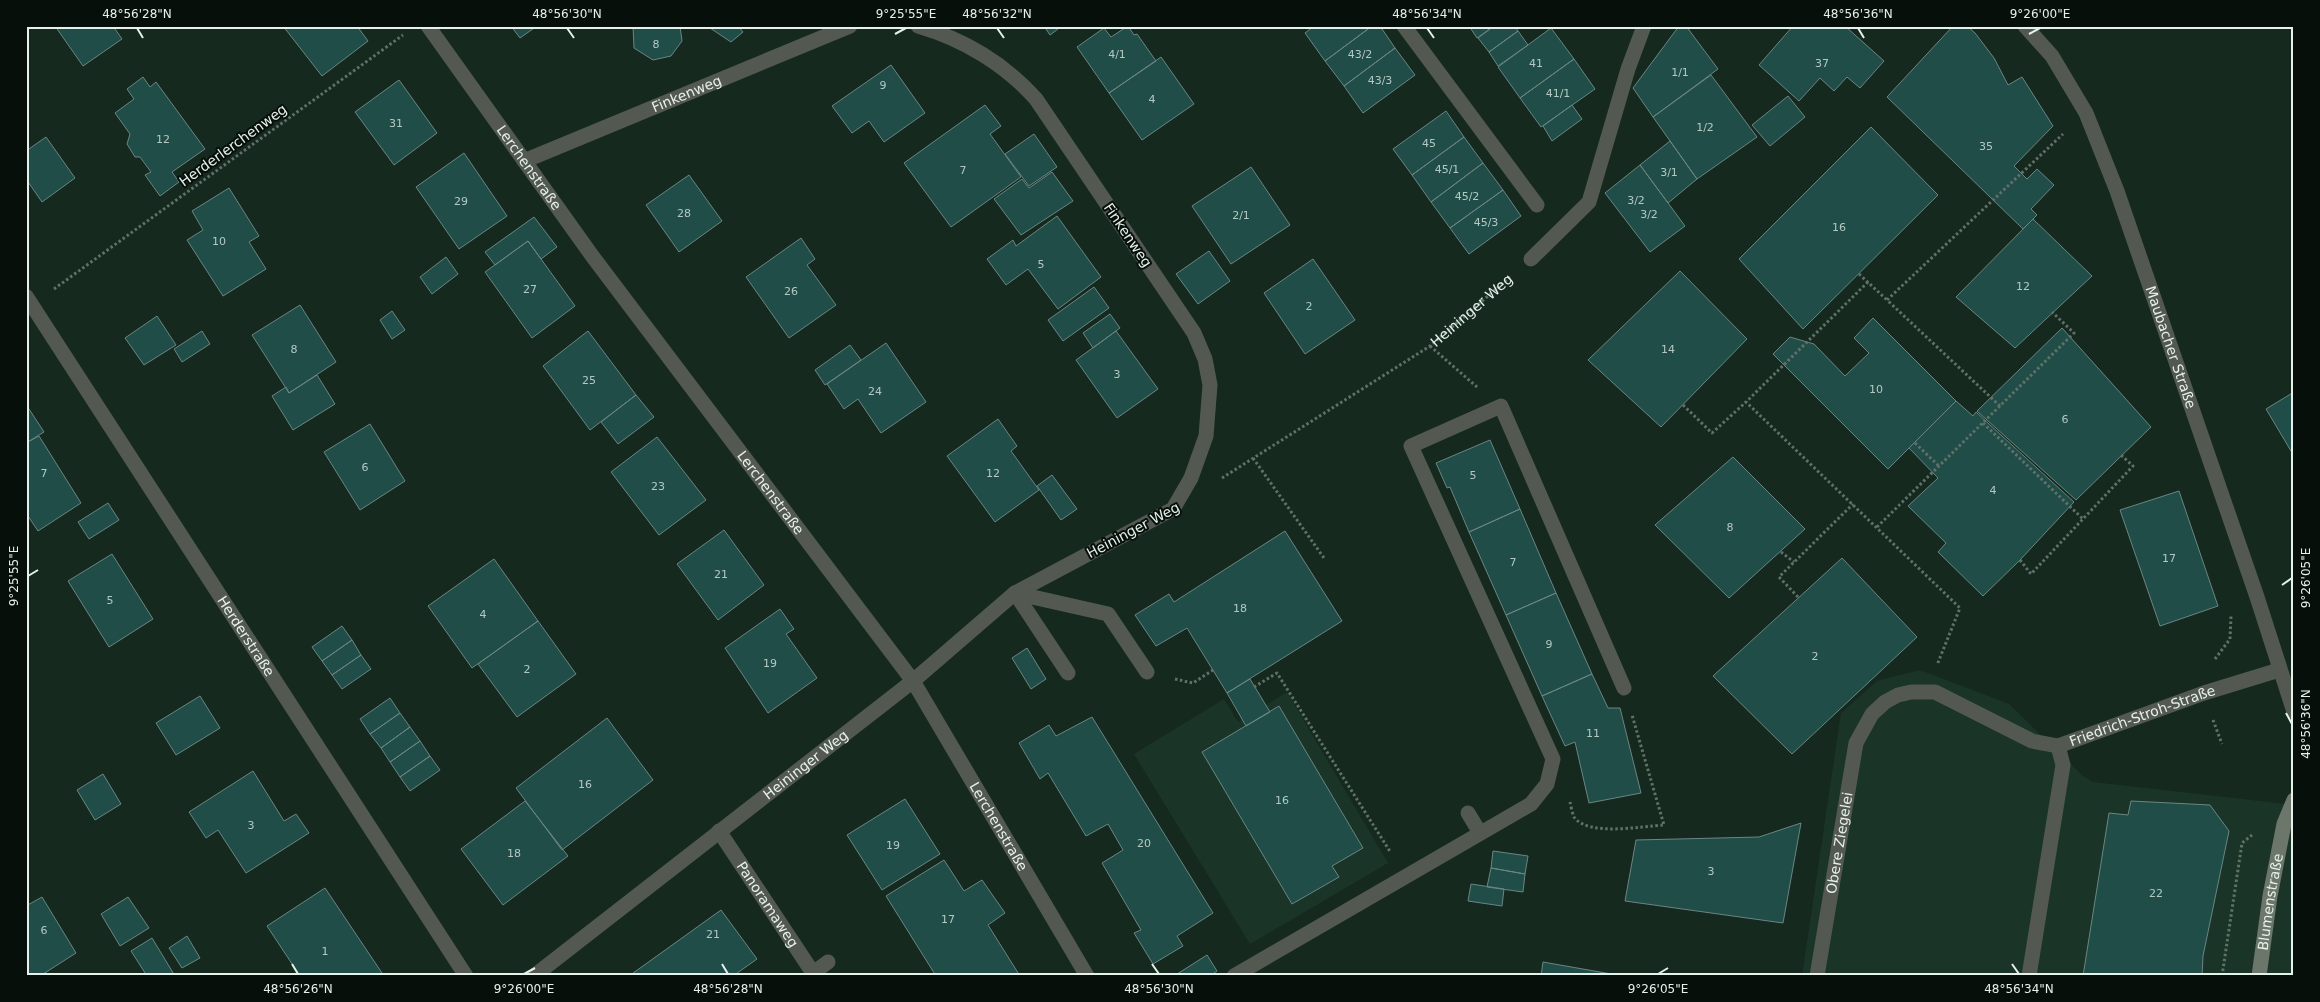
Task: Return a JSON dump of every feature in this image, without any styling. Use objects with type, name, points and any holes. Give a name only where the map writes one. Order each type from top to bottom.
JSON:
[{"type":"street","name":"Lerchenstraße","points":[[428,26],[593,257],[913,681],[1087,976]]},
{"type":"street","name":"Finkenweg","points":[[524,161],[850,26]]},
{"type":"street","name":"Finkenweg","points":[[918,26],[972,49],[1018,79],[1036,99],[1194,333],[1205,359],[1210,385],[1206,436],[1191,478],[1173,509]]},
{"type":"street","points":[[1404,26],[1537,205]]},
{"type":"street","points":[[1531,258],[1589,202],[1628,69],[1644,26]]},
{"type":"street","name":"Maubacher Straße","points":[[2025,26],[2052,56],[2086,113],[2110,174],[2257,597],[2280,670],[2289,683],[2294,712]]},
{"type":"street","name":"Herderstraße","points":[[26,296],[466,976]]},
{"type":"street","points":[[1234,976],[1531,804],[1546,784],[1553,759],[1485,617],[1411,446],[1501,406],[1564,534],[1624,688]]},
{"type":"street","name":"Heininger Weg","points":[[534,976],[913,681],[1015,593],[1173,509]]},
{"type":"street","points":[[1015,593],[1108,614],[1146,672]]},
{"type":"street","points":[[1015,593],[1068,674]]},
{"type":"street","name":"Friedrich-Stroh-Straße","points":[[1872,714],[1898,695],[1926,691],[1952,699],[2032,741],[2058,746],[2204,693],[2280,670]]},
{"type":"street","name":"Obere Ziegelei","points":[[1817,976],[1856,743],[1872,714]]},
{"type":"street","points":[[2029,976],[2063,765],[2058,746]]},
{"type":"street","name":"Blumenstraße","points":[[2259,976],[2270,896],[2284,824],[2294,800]]},
{"type":"street","points":[[1468,813],[1480,833]]},
{"type":"street","name":"Panoramaweg","points":[[719,831],[814,974]]},
{"type":"street","points":[[814,974],[828,962]]},
{"type":"path","name":"Herderlerchenweg","points":[[64,282],[408,32]]},
{"type":"path","points":[[1887,300],[2038,159]]},
{"type":"path","name":"Heininger Weg","points":[[1213,483],[1430,346],[1531,258]]},
{"type":"path","points":[[1858,274],[2000,406]]},
{"type":"path","points":[[1683,405],[1712,433],[1868,282]]},
{"type":"path","points":[[1878,527],[2074,333],[2052,312]]},
{"type":"path","points":[[1430,346],[1501,406]]},
{"type":"path","points":[[1746,402],[1960,608],[1926,691]]},
{"type":"path","points":[[1983,423],[2083,519]]},
{"type":"path","points":[[1915,443],[1939,466]]},
{"type":"path","points":[[2020,560],[2031,574],[2133,466],[2122,455]]},
{"type":"path","points":[[1254,458],[1324,558]]},
{"type":"path","points":[[1798,597],[1779,577],[1853,504]]},
{"type":"path","points":[[1781,552],[1794,562]]},
{"type":"path","points":[[2212,660],[2226,648],[2230,639],[2232,630],[2231,612]]},
{"type":"path","points":[[1146,672],[1193,683],[1213,670]]},
{"type":"path","points":[[1254,687],[1277,673],[1407,876]]},
{"type":"path","points":[[1582,823],[1598,829],[1664,825],[1633,718]]},
{"type":"path","points":[[2222,976],[2242,842]]},
{"type":"shaded area","points":[[1920,670],[2009,704],[2083,776],[2093,782],[2294,805],[2294,976],[1802,976],[1841,713],[1877,681]]},
{"type":"shaded area","points":[[1287,692],[1388,863],[1250,944],[1134,754],[1224,699],[1238,722]]},
{"type":"building","points":[[55,26],[113,26],[122,39],[83,66]]},
{"type":"building","points":[[283,26],[357,26],[368,41],[322,76]]},
{"type":"building","points":[[511,26],[537,26],[520,38]]},
{"type":"building","points":[[633,26],[680,26],[682,41],[671,56],[653,60],[634,48]]},
{"type":"building","points":[[707,26],[738,26],[743,32],[731,42]]},
{"type":"building","points":[[1044,26],[1062,26],[1050,35]]},
{"type":"building","points":[[1128,26],[1134,35],[1137,34],[1156,61],[1109,93],[1077,47],[1104,28],[1111,37]]},
{"type":"building","points":[[1314,26],[1372,26],[1325,61],[1305,33]]},
{"type":"building","points":[[1372,26],[1380,26],[1395,48],[1344,86],[1325,61]]},
{"type":"building","points":[[1469,26],[1494,26],[1477,38]]},
{"type":"building","points":[[1494,26],[1515,26],[1518,31],[1489,52],[1478,38]]},
{"type":"building","points":[[1679,26],[1686,26],[1718,69],[1653,117],[1633,88]]},
{"type":"building","points":[[1793,26],[1845,26],[1884,61],[1860,88],[1847,77],[1834,91],[1820,78],[1799,101],[1759,65]]},
{"type":"building","points":[[1953,26],[1967,26],[1975,33],[1994,58],[2008,85],[2022,77],[2053,126],[2014,166],[2027,179],[2037,169],[2054,185],[2031,209],[2037,215],[2023,229],[1887,97]]},
{"type":"building","points":[[1551,28],[1574,59],[1520,98],[1498,67]]},
{"type":"building","points":[[1518,31],[1528,45],[1498,66],[1489,52]]},
{"type":"building","points":[[1395,48],[1415,75],[1363,113],[1344,86]]},
{"type":"building","points":[[1161,57],[1194,104],[1142,140],[1109,93]]},
{"type":"building","points":[[1574,59],[1595,89],[1541,127],[1520,98]]},
{"type":"building","points":[[891,65],[925,113],[884,142],[869,121],[852,133],[832,106]]},
{"type":"building","points":[[1711,75],[1757,137],[1697,179],[1653,117]]},
{"type":"building","points":[[143,77],[150,87],[156,82],[205,149],[172,172],[179,182],[160,196],[145,175],[151,172],[140,157],[135,157],[127,144],[130,134],[115,113],[134,99],[127,89]]},
{"type":"building","points":[[399,80],[437,133],[394,165],[355,112]]},
{"type":"building","points":[[1788,96],[1805,117],[1770,146],[1752,125]]},
{"type":"building","points":[[985,105],[1001,126],[990,134],[1021,177],[951,227],[904,163]]},
{"type":"building","points":[[1572,105],[1582,119],[1552,141],[1543,126]]},
{"type":"building","points":[[1446,111],[1464,137],[1412,175],[1393,149]]},
{"type":"building","points":[[1871,127],[1938,195],[1803,329],[1739,259]]},
{"type":"building","points":[[1034,134],[1057,167],[1029,186],[1005,154]]},
{"type":"building","points":[[46,137],[75,178],[42,202],[26,179],[26,151]]},
{"type":"building","points":[[1464,137],[1483,163],[1431,202],[1412,175]]},
{"type":"building","points":[[1670,141],[1697,179],[1668,203],[1640,165]]},
{"type":"building","points":[[464,153],[507,216],[459,249],[416,187]]},
{"type":"building","points":[[1483,163],[1503,190],[1450,228],[1431,202]]},
{"type":"building","points":[[1640,165],[1685,226],[1650,252],[1605,193]]},
{"type":"building","points":[[1251,167],[1290,225],[1231,264],[1192,206]]},
{"type":"building","points":[[1052,172],[1073,201],[1021,235],[994,199],[1022,179],[1029,188]]},
{"type":"building","points":[[689,175],[722,221],[679,252],[646,205]]},
{"type":"building","points":[[229,188],[259,236],[249,242],[266,269],[223,296],[187,240],[203,230],[192,211]]},
{"type":"building","points":[[1503,190],[1521,216],[1469,254],[1450,228]]},
{"type":"building","points":[[1057,216],[1101,277],[1058,309],[1028,269],[1006,285],[987,259],[1013,240],[1016,246]]},
{"type":"building","points":[[534,217],[557,247],[541,259],[528,241],[495,265],[485,252]]},
{"type":"building","points":[[2033,219],[2092,276],[2015,348],[1956,297]]},
{"type":"building","points":[[801,238],[815,259],[807,265],[836,305],[789,338],[746,277]]},
{"type":"building","points":[[528,241],[575,306],[532,338],[485,272]]},
{"type":"building","points":[[1209,251],[1230,281],[1198,304],[1176,274]]},
{"type":"building","points":[[446,257],[458,274],[432,294],[420,277]]},
{"type":"building","points":[[1313,259],[1355,320],[1305,354],[1264,293]]},
{"type":"building","points":[[1680,271],[1747,339],[1661,427],[1588,360]]},
{"type":"building","points":[[1094,287],[1109,308],[1063,341],[1048,320]]},
{"type":"building","points":[[300,305],[336,362],[289,393],[252,335]]},
{"type":"building","points":[[392,311],[405,330],[392,339],[380,320]]},
{"type":"building","points":[[1110,314],[1120,328],[1093,348],[1083,333]]},
{"type":"building","points":[[157,316],[176,345],[144,365],[125,338]]},
{"type":"building","points":[[1873,318],[1956,401],[1888,469],[1773,354],[1790,337],[1814,344],[1845,376],[1869,353],[1854,338]]},
{"type":"building","points":[[2062,328],[2151,427],[2076,500],[1977,411]]},
{"type":"building","points":[[202,331],[210,344],[182,362],[174,349]]},
{"type":"building","points":[[588,331],[636,395],[590,430],[543,366]]},
{"type":"building","points":[[1116,331],[1158,389],[1117,418],[1076,360]]},
{"type":"building","points":[[886,343],[926,402],[881,433],[858,399],[844,409],[827,384]]},
{"type":"building","points":[[850,345],[861,360],[825,385],[815,370]]},
{"type":"building","points":[[317,375],[335,404],[293,430],[272,396],[286,387],[289,393]]},
{"type":"building","points":[[2294,392],[2294,456],[2266,409]]},
{"type":"building","points":[[636,395],[654,417],[618,444],[601,422]]},
{"type":"building","points":[[1956,401],[1973,416],[1976,412],[2074,502],[2020,560],[1983,596],[1938,552],[1946,543],[1908,506],[1938,478],[1909,448]]},
{"type":"building","points":[[26,407],[44,432],[26,443]]},
{"type":"building","points":[[998,419],[1017,446],[1011,451],[1039,490],[995,522],[947,456]]},
{"type":"building","points":[[370,424],[405,481],[360,510],[324,452]]},
{"type":"building","points":[[39,436],[81,503],[38,531],[26,513],[26,443]]},
{"type":"building","points":[[657,437],[706,500],[659,535],[611,472]]},
{"type":"building","points":[[1490,440],[1520,509],[1469,532],[1450,487],[1447,488],[1436,463]]},
{"type":"building","points":[[1733,457],[1805,529],[1729,598],[1655,525]]},
{"type":"building","points":[[1052,475],[1077,509],[1061,520],[1037,486]]},
{"type":"building","points":[[2179,491],[2218,606],[2160,626],[2120,510]]},
{"type":"building","points":[[108,503],[119,520],[89,539],[78,522]]},
{"type":"building","points":[[1520,509],[1556,593],[1506,615],[1469,532]]},
{"type":"building","points":[[724,530],[764,585],[718,620],[677,564]]},
{"type":"building","points":[[1285,531],[1342,621],[1227,693],[1187,628],[1156,646],[1135,615],[1169,594],[1174,602]]},
{"type":"building","points":[[112,554],[153,619],[109,647],[68,581]]},
{"type":"building","points":[[1842,558],[1917,637],[1792,754],[1713,676]]},
{"type":"building","points":[[494,559],[538,621],[472,668],[428,606]]},
{"type":"building","points":[[1556,593],[1592,674],[1542,696],[1506,615]]},
{"type":"building","points":[[780,609],[794,629],[786,634],[817,678],[768,713],[725,648]]},
{"type":"building","points":[[538,621],[576,674],[517,717],[478,664]]},
{"type":"building","points":[[342,626],[352,640],[322,661],[312,647]]},
{"type":"building","points":[[352,640],[361,655],[332,675],[322,661]]},
{"type":"building","points":[[1027,648],[1046,679],[1031,689],[1012,658]]},
{"type":"building","points":[[361,655],[371,669],[342,689],[332,675]]},
{"type":"building","points":[[1592,674],[1608,708],[1620,708],[1641,793],[1589,803],[1575,742],[1565,746],[1542,696]]},
{"type":"building","points":[[1250,679],[1270,712],[1246,726],[1227,693]]},
{"type":"building","points":[[200,696],[220,728],[176,755],[156,723]]},
{"type":"building","points":[[390,698],[400,713],[370,734],[360,719]]},
{"type":"building","points":[[1279,706],[1363,848],[1332,866],[1339,877],[1292,904],[1202,752]]},
{"type":"building","points":[[400,713],[410,727],[381,748],[370,734]]},
{"type":"building","points":[[1092,717],[1213,913],[1177,936],[1183,946],[1153,964],[1134,933],[1141,930],[1102,863],[1123,850],[1108,824],[1086,836],[1048,773],[1040,779],[1019,743],[1049,725],[1056,736]]},
{"type":"building","points":[[607,718],[653,780],[562,850],[516,788]]},
{"type":"building","points":[[410,727],[420,741],[390,762],[381,748]]},
{"type":"building","points":[[420,741],[430,756],[400,777],[390,762]]},
{"type":"building","points":[[430,756],[440,770],[410,791],[400,777]]},
{"type":"building","points":[[253,771],[284,821],[296,814],[309,833],[246,873],[218,830],[206,838],[189,812]]},
{"type":"building","points":[[103,774],[121,804],[95,820],[77,790]]},
{"type":"building","points":[[905,799],[940,854],[882,890],[847,835]]},
{"type":"building","points":[[525,801],[568,856],[503,905],[461,849]]},
{"type":"building","points":[[2131,801],[2210,805],[2229,831],[2203,956],[2202,976],[2083,976],[2109,813],[2128,815]]},
{"type":"building","points":[[1801,823],[1783,923],[1625,901],[1636,840],[1759,837]]},
{"type":"building","points":[[1493,851],[1528,856],[1525,874],[1491,868]]},
{"type":"building","points":[[944,860],[964,891],[982,880],[1005,913],[988,925],[1020,976],[936,976],[886,896]]},
{"type":"building","points":[[1491,868],[1525,874],[1523,892],[1487,887]]},
{"type":"building","points":[[1471,884],[1504,889],[1502,906],[1468,901]]},
{"type":"building","points":[[325,888],[384,976],[300,976],[267,926]]},
{"type":"building","points":[[42,897],[76,953],[40,976],[26,976],[26,906]]},
{"type":"building","points":[[128,897],[149,928],[120,946],[101,914]]},
{"type":"building","points":[[721,910],[757,959],[733,976],[629,976]]},
{"type":"building","points":[[187,936],[200,958],[182,968],[169,948]]},
{"type":"building","points":[[152,938],[175,976],[147,976],[131,951]]},
{"type":"building","points":[[1207,955],[1217,971],[1210,976],[1174,976]]},
{"type":"building","points":[[1543,962],[1617,975],[1541,976]]}]
